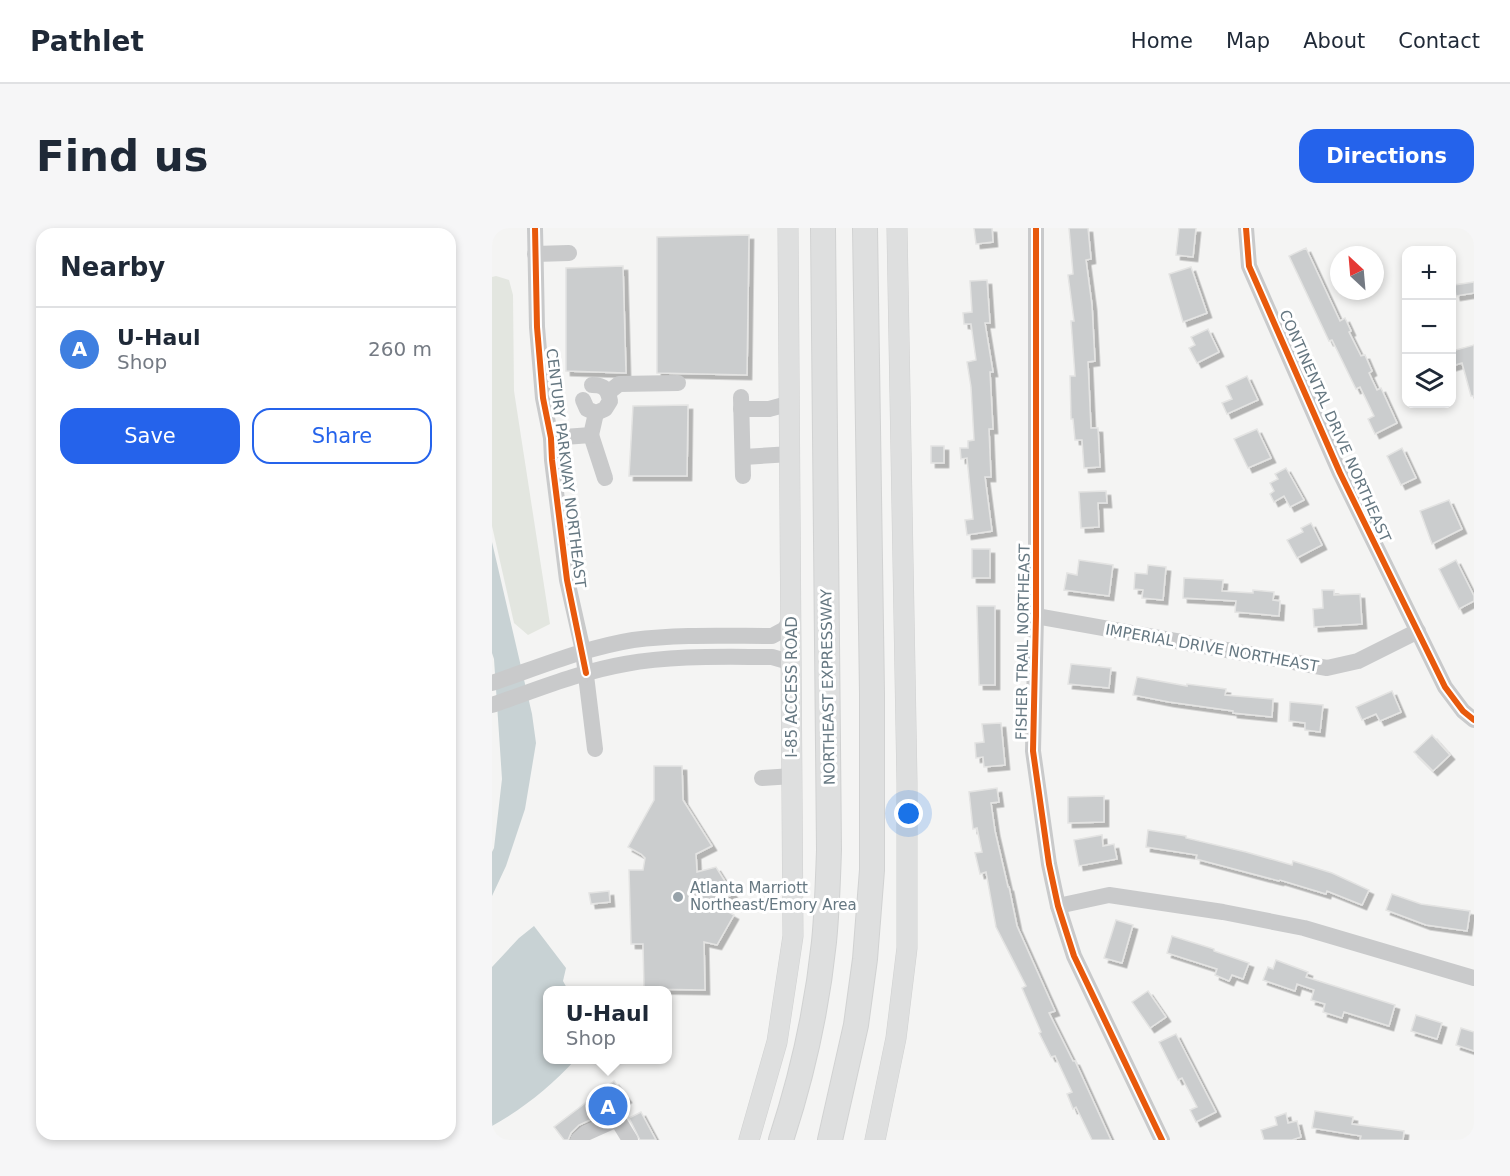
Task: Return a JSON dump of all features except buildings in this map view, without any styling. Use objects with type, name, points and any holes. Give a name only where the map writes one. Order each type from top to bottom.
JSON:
[{"type":"highway","name":"NORTHEAST EXPRESSWAY","points":[[781,1140],[802,1067],[817,994],[824,940],[829,850],[823,228]]},
{"type":"highway","points":[[830,1140],[856,1025],[866,959],[872,870],[872,694],[865,228]]},
{"type":"main road","name":"I-85 ACCESS ROAD","points":[[749,1140],[777,1042],[793,936],[788,228]]},
{"type":"main road","points":[[875,1140],[896,1038],[907,948],[907,783],[897,228]]},
{"type":"street","name":"CENTURY PARKWAY NORTHEAST","points":[[535,228],[543,398],[551,438],[567,580],[583,651],[595,749]]},
{"type":"street","name":"FISHER TRAIL NORTHEAST","points":[[1036,228],[1036,616],[1033,751],[1048,864],[1074,956],[1162,1140]]},
{"type":"street","name":"CONTINENTAL DRIVE NORTHEAST","points":[[1246,228],[1249,266],[1340,473],[1445,687],[1463,711],[1474,720]]},
{"type":"street","points":[[535,254],[569,252]]},
{"type":"street","points":[[609,392],[620,384],[678,383]]},
{"type":"street","points":[[592,385],[602,385],[609,392],[610,401],[605,409],[597,413],[591,435],[605,478]]},
{"type":"street","points":[[583,400],[587,409],[597,413]]},
{"type":"street","points":[[743,476],[741,403],[769,409],[791,402]]},
{"type":"street","points":[[551,438],[591,435]]},
{"type":"street","points":[[744,457],[791,454]]},
{"type":"street","points":[[492,683],[583,651],[647,639],[772,636],[785,629],[792,614]]},
{"type":"street","name":"IMPERIAL DRIVE NORTHEAST","points":[[1036,616],[1327,668],[1358,661],[1418,632]]},
{"type":"street","points":[[492,705],[586,673],[619,665],[658,660],[767,657],[783,659],[789,664],[792,673]]},
{"type":"street","points":[[760,779],[793,776]]},
{"type":"street","points":[[1058,906],[1109,895],[1223,912],[1304,928],[1474,978]]},
{"type":"street","points":[[578,1140],[586,1133],[615,1120],[619,1122],[630,1140]]},
{"type":"shaded area","points":[[492,277],[509,280],[513,295],[514,391],[550,624],[528,635],[514,623],[492,526]]},
{"type":"shaded area","points":[[492,542],[532,714],[536,743],[525,809],[506,866],[492,896],[492,852],[502,779],[492,653]]},
{"type":"shaded area","points":[[534,926],[566,968],[563,981],[566,986],[543,986],[543,1064],[571,1064],[536,1096],[492,1126],[492,967],[519,938]]},
{"type":"cycle path","points":[[535,228],[537,327],[543,398],[551,438],[567,580],[586,673]]},
{"type":"cycle path","points":[[1036,228],[1036,616],[1033,751],[1049,864],[1058,906],[1074,956],[1162,1140]]},
{"type":"cycle path","points":[[1246,228],[1249,266],[1340,473],[1445,687],[1463,711],[1474,720]]},
{"type":"place","name":"Atlanta Marriott Northeast/Emory Area","points":[[678,897]]},
{"type":"place","name":"U-Haul","points":[[608,1106]]}]
